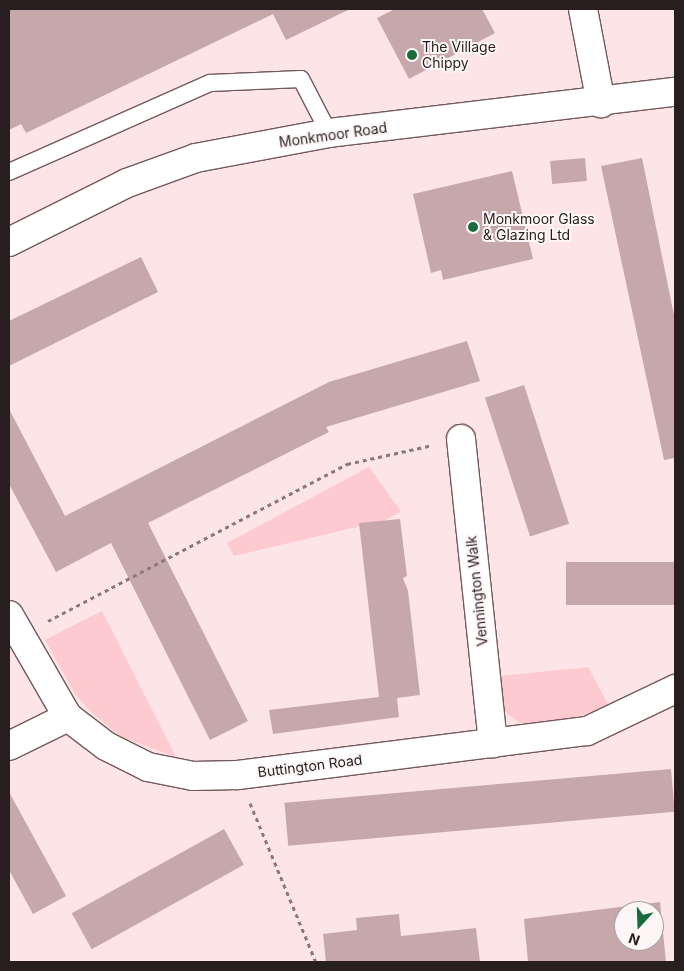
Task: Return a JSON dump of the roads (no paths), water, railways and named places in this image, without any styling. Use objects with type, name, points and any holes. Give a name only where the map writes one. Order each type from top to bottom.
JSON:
[{"type":"street","points":[[583,9],[601,103]]},
{"type":"street","name":"Monkmoor Road","points":[[9,242],[127,183],[196,158],[329,134],[601,103],[675,92]]},
{"type":"street","name":"Vennington Walk","points":[[460,439],[493,743]]},
{"type":"street","name":"Buttington Road","points":[[14,625],[68,717],[106,746],[148,767],[193,776],[238,775],[587,731],[675,689]]},
{"type":"street","points":[[9,746],[68,717]]},
{"type":"lane","points":[[9,172],[210,83],[301,79],[329,134]]},
{"type":"place","name":"The Village Chippy","points":[[412,55]]},
{"type":"place","name":"Monkmoor Glass & Glazing Ltd","points":[[473,227]]}]
